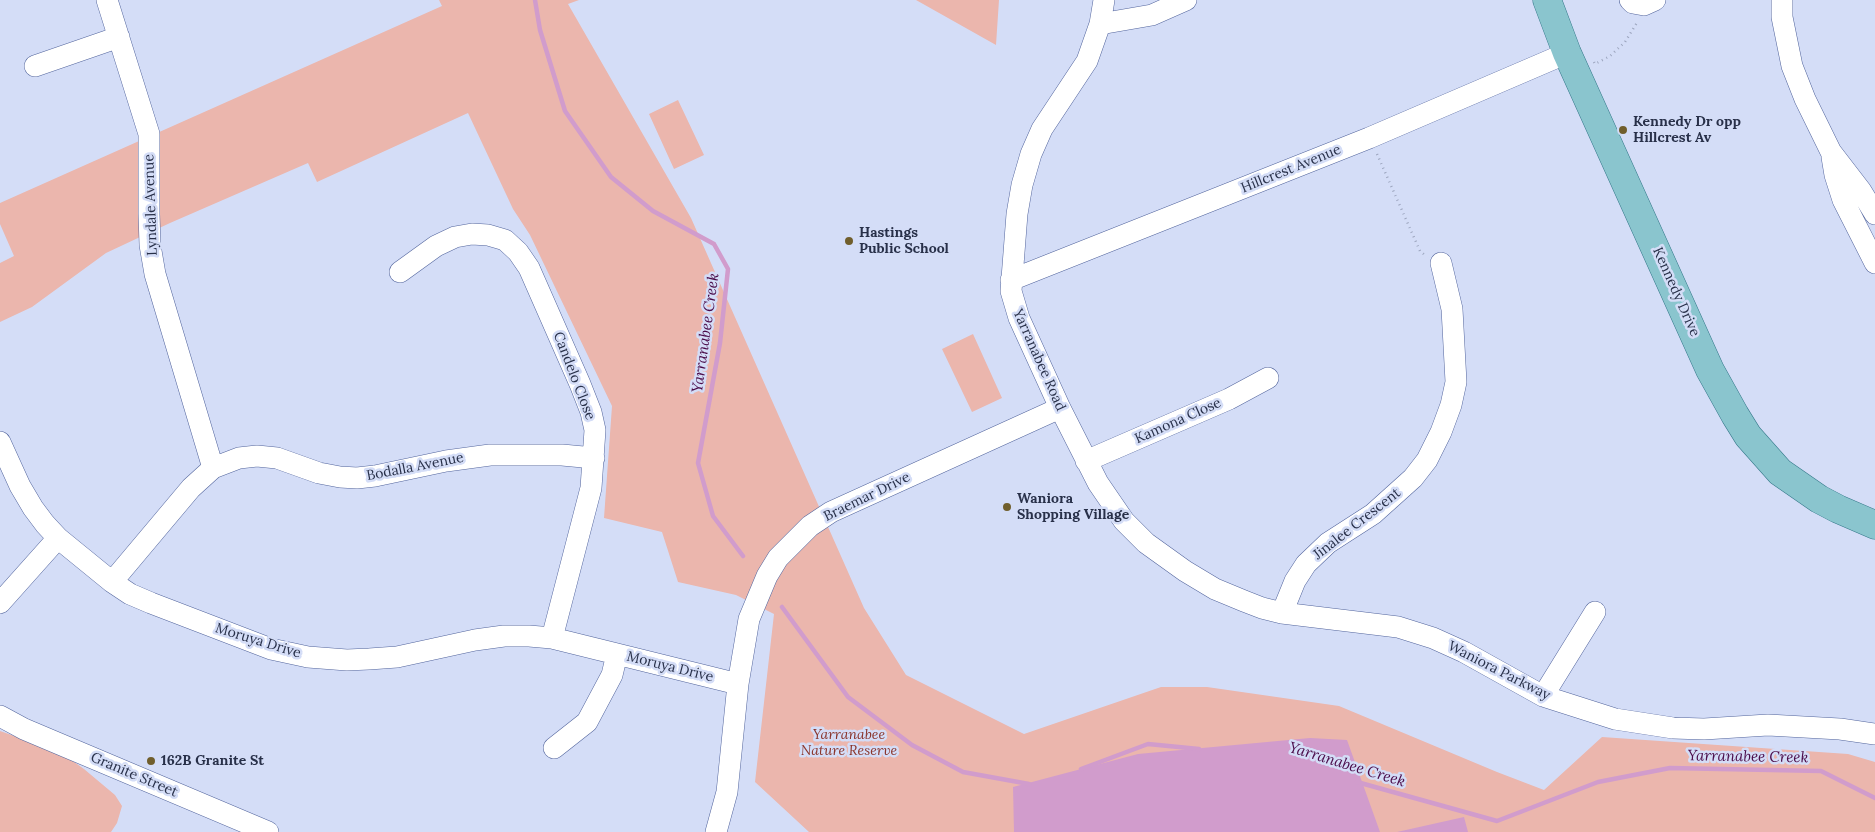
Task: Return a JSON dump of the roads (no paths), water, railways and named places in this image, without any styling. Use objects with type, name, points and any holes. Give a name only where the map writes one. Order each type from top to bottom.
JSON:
[{"type":"main road","name":"Kennedy Drive","points":[[1547,0],[1579,54],[1710,370],[1748,436],[1780,472],[1799,486],[1838,509],[1875,525]]},
{"type":"street","name":"Lyndale Avenue","points":[[107,0],[149,134],[148,214],[150,245],[155,274],[213,468]]},
{"type":"street","name":"Yarranabee Road","points":[[1104,0],[1100,24],[1087,61],[1042,129],[1031,154],[1022,185],[1017,214],[1011,280],[1013,299],[1019,318],[1060,408],[1086,461],[1111,504],[1124,521],[1146,543],[1185,572],[1215,589]]},
{"type":"street","points":[[1100,24],[1152,15],[1186,0]]},
{"type":"street","points":[[1782,0],[1782,17],[1792,66],[1805,99],[1831,152],[1861,191],[1875,214]]},
{"type":"street","points":[[35,66],[118,36]]},
{"type":"street","name":"Hillcrest Avenue","points":[[1011,280],[1579,54]]},
{"type":"street","points":[[1831,152],[1835,175],[1843,200],[1875,263]]},
{"type":"street","name":"Candelo Close","points":[[400,272],[436,246],[455,237],[472,234],[505,240],[518,252],[528,268],[580,384],[591,412],[595,430],[591,488],[552,638]]},
{"type":"street","name":"Jinalee Crescent","points":[[1282,612],[1295,581],[1306,564],[1328,543],[1373,514],[1413,478],[1427,460],[1441,432],[1451,405],[1456,382],[1452,309],[1441,262]]},
{"type":"street","name":"Kamona Close","points":[[1086,461],[1229,399],[1268,378]]},
{"type":"street","name":"Braemar Drive","points":[[716,832],[727,792],[738,684],[750,619],[756,600],[778,558],[810,526],[831,512],[1060,408]]},
{"type":"street","name":"Moruya Drive","points":[[0,442],[20,486],[33,508],[58,538],[112,582],[130,594],[231,635],[271,648],[308,657],[347,660],[398,657],[475,640],[504,636],[552,638],[738,684]]},
{"type":"street","name":"Bodalla Avenue","points":[[112,582],[191,488],[213,468],[239,458],[256,456],[277,458],[333,476],[358,478],[446,461],[490,455],[562,455],[594,458]]},
{"type":"street","points":[[0,602],[58,538]]},
{"type":"street","name":"Waniora Parkway","points":[[1215,589],[1262,608],[1398,628],[1433,638],[1464,652],[1543,696],[1615,719],[1673,728],[1805,726],[1840,728],[1875,734]]},
{"type":"street","points":[[1543,696],[1595,612]]},
{"type":"street","points":[[554,748],[587,722],[612,675],[617,654]]},
{"type":"street","name":"Granite Street","points":[[0,716],[24,729],[268,832]]},
{"type":"water","points":[[1310,738],[1347,740],[1380,832],[1014,832],[1013,787],[1138,754]]},
{"type":"water","points":[[1464,817],[1468,832],[1397,832]]},
{"type":"waterway","name":"Yarranabee Creek","points":[[535,0],[540,30],[565,111],[611,177],[653,211],[714,244],[728,269],[720,343],[698,463],[713,516],[743,556]]},
{"type":"waterway","name":"Yarranabee Creek","points":[[782,607],[848,697],[912,745],[963,772],[1029,784]]},
{"type":"waterway","name":"Yarranabee Creek","points":[[1081,769],[1148,744],[1199,749]]},
{"type":"waterway","name":"Yarranabee Creek","points":[[1357,782],[1497,821],[1598,782],[1670,768],[1821,771],[1875,798]]},
{"type":"place","name":"Kennedy Dr opp Hillcrest Av","points":[[1623,130]]},
{"type":"place","name":"Hastings Public School","points":[[849,241]]},
{"type":"place","name":"Waniora Shopping Village","points":[[1007,507]]},
{"type":"place","name":"162B Granite St","points":[[151,761]]},
{"type":"park label","name":"Yarranabee Nature Reserve","points":[[849,744]]}]
